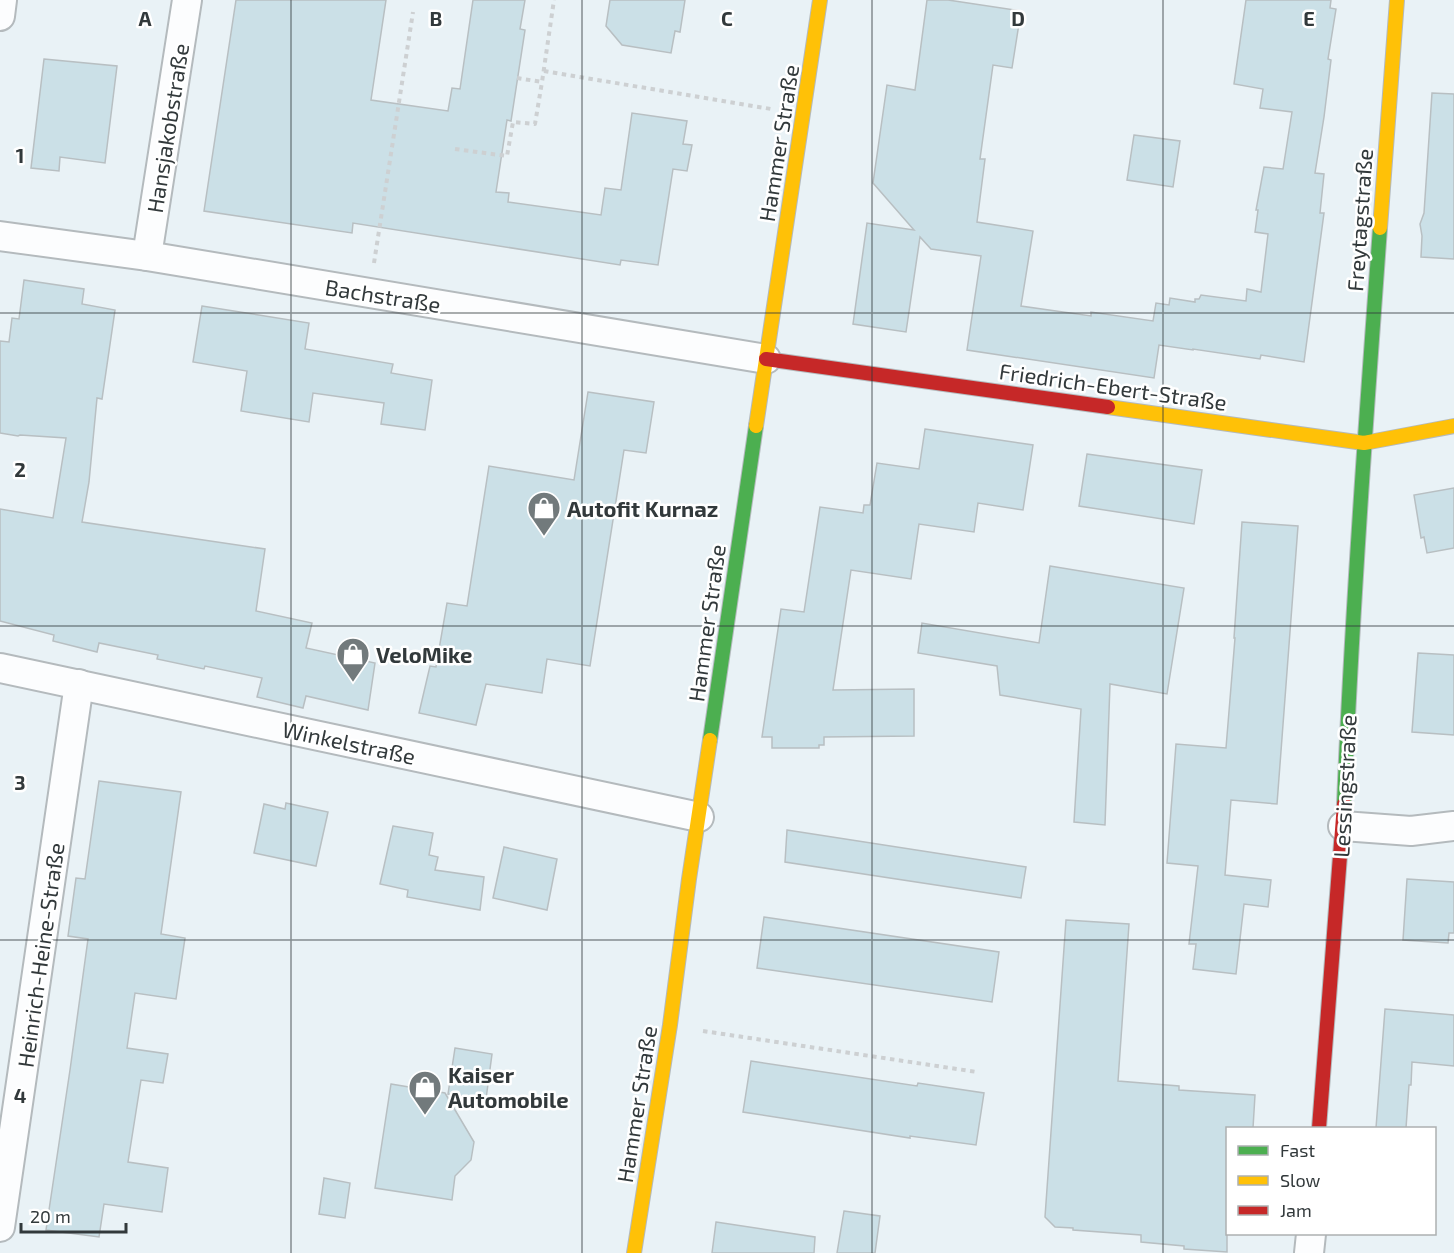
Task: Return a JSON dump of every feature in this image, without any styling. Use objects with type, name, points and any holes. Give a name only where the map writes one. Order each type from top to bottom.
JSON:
[{"type":"street","points":[[0,16],[2,0]]},
{"type":"street","name":"Hansjakobstraße","points":[[147,256],[187,0]]},
{"type":"street","name":"Hammer Straße","points":[[634,1253],[670,1025],[820,0]]},
{"type":"street","name":"Freytagstraße","points":[[1364,442],[1397,0]]},
{"type":"street","name":"Bachstraße","points":[[0,236],[147,256],[766,359]]},
{"type":"street","name":"Friedrich-Ebert-Straße","points":[[766,359],[1364,442],[1454,426]]},
{"type":"street","name":"Lessingstraße","points":[[1319,1127],[1343,826],[1364,442]]},
{"type":"street","name":"Winkelstraße","points":[[0,668],[699,817]]},
{"type":"street","name":"Heinrich-Heine-Straße","points":[[0,1227],[79,684]]},
{"type":"street","points":[[1343,826],[1411,831],[1454,826]]},
{"type":"street","points":[[1309,1253],[1311,1235]]},
{"type":"path","points":[[455,149],[507,156],[513,122],[536,124],[554,0]]},
{"type":"path","points":[[369,293],[413,12]]},
{"type":"path","points":[[544,71],[804,114]]},
{"type":"path","points":[[517,78],[542,82]]},
{"type":"path","points":[[670,1025],[977,1072]]},
{"type":"building","points":[[236,0],[386,0],[371,100],[448,111],[452,88],[460,89],[473,0],[525,0],[520,29],[525,30],[511,121],[507,120],[496,192],[509,193],[508,202],[601,215],[605,188],[621,190],[632,113],[687,121],[683,144],[692,145],[687,171],[673,169],[658,265],[621,260],[620,265],[353,223],[352,233],[204,211]]},
{"type":"building","points":[[610,0],[685,0],[680,32],[675,31],[671,53],[622,45],[606,26]]},
{"type":"building","points":[[927,0],[948,0],[1021,11],[1012,68],[993,65],[980,159],[985,159],[977,222],[1033,231],[1021,306],[1091,316],[1091,312],[1153,321],[1156,303],[1169,305],[1170,298],[1195,302],[1195,299],[1199,299],[1201,295],[1246,301],[1247,289],[1261,292],[1268,234],[1255,232],[1258,210],[1256,210],[1264,167],[1283,169],[1292,112],[1260,108],[1263,89],[1234,84],[1246,0],[1331,0],[1330,8],[1336,9],[1328,59],[1331,60],[1324,117],[1315,173],[1324,174],[1320,213],[1324,213],[1304,362],[1261,355],[1260,359],[1159,345],[1154,378],[967,350],[981,256],[931,249],[920,237],[906,332],[853,324],[867,223],[914,230],[873,183],[887,85],[915,90]]},
{"type":"building","points":[[44,59],[117,66],[105,163],[60,157],[59,171],[31,168]]},
{"type":"building","points":[[1432,93],[1454,94],[1454,259],[1421,257],[1420,224],[1424,213]]},
{"type":"building","points":[[1134,135],[1180,141],[1173,187],[1127,180]]},
{"type":"building","points":[[24,280],[84,289],[82,304],[115,310],[102,399],[97,398],[89,482],[82,522],[265,549],[256,611],[312,623],[306,648],[375,663],[368,710],[306,696],[303,708],[257,697],[262,678],[157,659],[158,655],[99,643],[97,652],[53,641],[54,635],[0,621],[0,509],[53,518],[66,438],[0,433],[0,341],[9,342],[12,318],[19,319]]},
{"type":"building","points":[[202,306],[309,323],[305,349],[393,364],[391,373],[432,380],[425,430],[381,424],[384,403],[313,393],[309,422],[241,411],[247,371],[193,362]]},
{"type":"building","points":[[588,392],[654,402],[646,453],[624,450],[590,666],[547,659],[542,693],[486,684],[476,725],[419,713],[430,666],[436,667],[447,603],[467,606],[489,466],[574,480]]},
{"type":"building","points":[[925,429],[1033,445],[1023,510],[978,503],[974,532],[919,524],[911,579],[851,570],[833,690],[914,689],[914,736],[824,737],[824,745],[819,745],[819,748],[772,748],[772,737],[762,737],[781,609],[804,612],[820,507],[863,513],[864,505],[870,505],[877,463],[919,469]]},
{"type":"building","points":[[1087,454],[1202,470],[1194,524],[1079,506]]},
{"type":"building","points":[[1454,488],[1454,548],[1427,553],[1424,537],[1421,538],[1414,495]]},
{"type":"building","points":[[1242,522],[1298,526],[1277,804],[1231,800],[1225,875],[1271,880],[1268,907],[1244,904],[1236,974],[1193,969],[1196,944],[1189,944],[1198,866],[1167,863],[1176,744],[1226,748]]},
{"type":"building","points":[[1050,566],[1184,588],[1167,694],[1110,684],[1105,825],[1074,822],[1081,709],[1000,695],[997,666],[918,653],[922,623],[1039,643]]},
{"type":"building","points":[[1418,653],[1454,655],[1454,735],[1412,732]]},
{"type":"building","points":[[99,781],[181,792],[161,934],[185,938],[176,999],[135,993],[127,1048],[168,1054],[163,1083],[141,1080],[128,1162],[168,1168],[162,1212],[104,1204],[99,1237],[46,1230],[88,939],[68,936],[76,878],[85,879]]},
{"type":"building","points":[[286,803],[328,812],[316,866],[254,853],[264,804],[285,809]]},
{"type":"building","points":[[393,826],[433,833],[429,855],[438,857],[435,870],[484,877],[480,910],[407,897],[408,890],[380,884]]},
{"type":"building","points":[[787,830],[1026,867],[1021,898],[785,862]]},
{"type":"building","points":[[504,847],[557,859],[547,910],[493,898]]},
{"type":"building","points":[[1407,879],[1454,882],[1454,933],[1449,933],[1448,943],[1403,940]]},
{"type":"building","points":[[764,917],[999,952],[992,1002],[757,968]]},
{"type":"building","points":[[1066,920],[1129,924],[1118,1081],[1179,1086],[1179,1090],[1255,1095],[1253,1127],[1226,1127],[1227,1252],[1184,1249],[1184,1246],[1141,1242],[1141,1235],[1055,1227],[1045,1217]]},
{"type":"building","points":[[1385,1009],[1454,1015],[1454,1066],[1412,1062],[1406,1127],[1376,1127]]},
{"type":"building","points":[[455,1048],[492,1054],[486,1099],[448,1094]]},
{"type":"building","points":[[751,1061],[917,1086],[918,1083],[984,1093],[976,1145],[910,1136],[910,1138],[743,1112]]},
{"type":"building","name":"Kaiser Automobile","points":[[391,1084],[445,1093],[474,1142],[471,1160],[455,1176],[452,1200],[375,1188]]},
{"type":"building","points":[[324,1178],[350,1183],[345,1218],[319,1214]]},
{"type":"building","points":[[844,1211],[880,1216],[875,1253],[837,1253]]},
{"type":"building","points":[[716,1222],[815,1237],[814,1253],[712,1253]]},
{"type":"traffic: fast","points":[[1344,804],[1355,588],[1380,228]]},
{"type":"traffic: fast","points":[[710,740],[756,426]]},
{"type":"traffic: slow","points":[[756,426],[820,0]]},
{"type":"traffic: slow","points":[[1380,228],[1397,0]]},
{"type":"traffic: slow","points":[[1108,407],[1364,443],[1454,426]]},
{"type":"traffic: slow","points":[[634,1253],[670,1025],[710,740]]},
{"type":"traffic: jam","points":[[766,359],[1108,407]]},
{"type":"traffic: jam","points":[[1319,1127],[1344,804]]},
{"type":"place","name":"Autofit Kurnaz","points":[[544,537]]},
{"type":"place","name":"VeloMike","points":[[353,683]]},
{"type":"place","name":"Kaiser Automobile","points":[[425,1116]]}]
